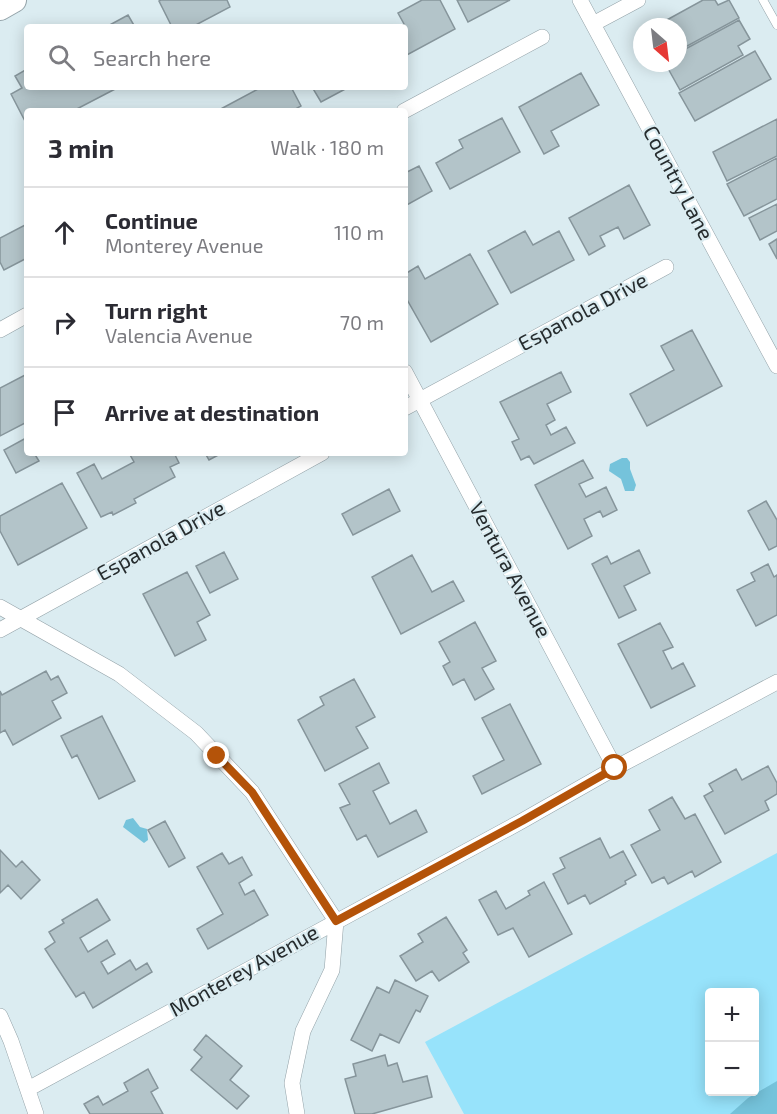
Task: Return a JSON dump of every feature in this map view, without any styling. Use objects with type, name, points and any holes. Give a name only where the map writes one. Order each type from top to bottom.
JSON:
[{"type":"highway","points":[[0,8],[14,0]]},
{"type":"street","name":"Country Lane","points":[[580,0],[777,366]]},
{"type":"street","points":[[593,24],[638,0]]},
{"type":"street","points":[[408,109],[542,37]]},
{"type":"street","name":"Espanola Drive","points":[[408,406],[666,267]]},
{"type":"street","points":[[0,330],[24,317]]},
{"type":"street","name":"Ventura Avenue","points":[[408,378],[615,768]]},
{"type":"street","name":"Espanola Drive","points":[[0,630],[317,456]]},
{"type":"street","points":[[0,607],[119,674],[196,733],[252,792],[336,921],[332,970],[303,1031],[292,1083],[297,1114]]},
{"type":"street","name":"Monterey Avenue","points":[[28,1089],[777,682]]},
{"type":"street","points":[[0,1016],[36,1114]]},
{"type":"lane","points":[[763,0],[777,25]]},
{"type":"shaded area","points":[[627,458],[630,462],[636,485],[634,491],[625,491],[621,479],[609,471],[610,464]]},
{"type":"shaded area","points":[[133,818],[140,827],[147,829],[148,840],[144,843],[123,827],[126,820]]},
{"type":"shaded area","points":[[777,853],[777,1114],[464,1114],[425,1042]]},
{"type":"shaded area","points":[[777,1081],[777,1114],[730,1114],[748,1098],[759,1096],[759,1092]]},
{"type":"building","points":[[227,0],[230,7],[198,24],[170,24],[159,1]]},
{"type":"building","points":[[422,0],[440,0],[455,29],[408,54],[408,24],[404,24],[398,13]]},
{"type":"building","points":[[457,0],[510,0],[468,22]]},
{"type":"building","points":[[703,0],[715,0],[718,5],[729,0],[739,18],[687,46],[687,18],[670,18]]},
{"type":"building","points":[[128,15],[133,24],[112,24]]},
{"type":"building","points":[[739,20],[750,39],[738,46],[743,55],[680,90],[670,72],[687,72],[687,48]]},
{"type":"building","points":[[755,51],[771,79],[695,121],[679,93]]},
{"type":"building","points":[[24,71],[24,90],[113,90],[79,108],[24,108],[24,119],[11,94],[22,88],[15,76]]},
{"type":"building","points":[[581,73],[599,105],[551,131],[559,146],[544,154],[519,107]]},
{"type":"building","points":[[256,90],[293,90],[301,106],[297,108],[223,108]]},
{"type":"building","points":[[314,90],[343,90],[321,102]]},
{"type":"building","points":[[502,118],[520,152],[450,189],[436,163],[463,148],[459,140]]},
{"type":"building","points":[[777,119],[777,156],[727,181],[713,152]]},
{"type":"building","points":[[777,158],[777,199],[744,216],[727,184]]},
{"type":"building","points":[[419,166],[432,191],[408,204],[408,172]]},
{"type":"building","points":[[629,185],[650,225],[624,239],[618,227],[600,236],[605,246],[589,255],[569,218]]},
{"type":"building","points":[[777,204],[777,231],[760,240],[749,218]]},
{"type":"building","points":[[24,226],[24,260],[4,270],[0,262],[0,238]]},
{"type":"building","points":[[525,231],[533,245],[559,231],[574,260],[511,293],[488,251]]},
{"type":"building","points":[[777,239],[777,259],[769,244]]},
{"type":"building","points":[[470,254],[498,304],[431,342],[408,301],[408,272],[418,266],[425,279]]},
{"type":"building","points":[[692,330],[722,386],[647,426],[630,394],[674,370],[661,346]]},
{"type":"building","points":[[561,372],[571,392],[547,404],[555,420],[546,425],[551,435],[566,427],[575,443],[534,464],[529,456],[521,460],[512,442],[519,439],[500,402]]},
{"type":"building","points":[[24,376],[24,424],[0,436],[0,388]]},
{"type":"building","points":[[24,439],[24,456],[36,456],[39,461],[16,473],[4,450]]},
{"type":"building","points":[[131,456],[176,456],[179,463],[170,467],[175,477],[134,499],[136,503],[113,515],[112,512],[101,517],[77,473],[94,464],[102,479],[134,462]]},
{"type":"building","points":[[583,460],[593,478],[579,484],[586,497],[606,487],[617,510],[603,517],[600,511],[584,519],[592,536],[568,549],[535,485]]},
{"type":"building","points":[[62,483],[87,528],[18,565],[0,531],[0,516]]},
{"type":"building","points":[[389,489],[400,511],[353,535],[342,514]]},
{"type":"building","points":[[766,501],[777,520],[777,546],[769,550],[748,511]]},
{"type":"building","points":[[639,550],[650,573],[624,586],[636,610],[619,618],[592,564],[607,556],[611,564]]},
{"type":"building","points":[[224,552],[238,579],[210,593],[196,566]]},
{"type":"building","points":[[412,555],[432,592],[453,581],[464,601],[401,634],[372,577]]},
{"type":"building","points":[[768,564],[774,577],[777,575],[777,615],[756,626],[737,590],[755,581],[751,573]]},
{"type":"building","points":[[187,572],[210,615],[197,622],[206,640],[175,656],[143,594]]},
{"type":"building","points":[[475,622],[496,661],[482,668],[494,689],[475,700],[464,679],[453,685],[443,666],[450,662],[439,642]]},
{"type":"building","points":[[660,623],[673,647],[663,651],[672,669],[683,663],[695,686],[651,708],[618,644]]},
{"type":"building","points":[[46,671],[51,680],[58,676],[67,693],[52,701],[61,718],[13,745],[5,730],[0,733],[0,691],[2,695]]},
{"type":"building","points":[[354,679],[375,717],[356,727],[368,748],[325,771],[298,720],[324,705],[320,697]]},
{"type":"building","points":[[510,704],[541,764],[482,794],[473,776],[504,760],[482,718]]},
{"type":"building","points":[[102,716],[135,781],[99,799],[77,755],[72,758],[61,736]]},
{"type":"building","points":[[379,763],[389,783],[373,791],[390,824],[416,810],[427,832],[378,857],[366,835],[357,840],[340,808],[350,804],[339,784]]},
{"type":"building","points":[[768,766],[777,783],[777,794],[765,801],[769,810],[725,834],[704,796],[713,791],[709,784],[736,769],[742,780]]},
{"type":"building","points":[[672,797],[685,819],[695,814],[721,862],[695,877],[692,871],[668,884],[664,877],[652,883],[631,845],[660,830],[649,810]]},
{"type":"building","points":[[165,821],[185,858],[169,867],[148,830]]},
{"type":"building","points":[[600,838],[610,858],[623,851],[636,875],[625,881],[626,884],[590,904],[585,895],[568,904],[553,874],[565,868],[560,858]]},
{"type":"building","points":[[0,850],[16,867],[22,861],[40,880],[21,899],[8,885],[0,893]]},
{"type":"building","points":[[222,853],[229,864],[242,857],[252,875],[239,883],[245,895],[254,890],[268,915],[208,949],[197,929],[223,914],[197,867]]},
{"type":"building","points":[[544,882],[572,934],[529,957],[513,928],[498,935],[479,900],[496,891],[506,909],[530,895],[528,891]]},
{"type":"building","points":[[97,899],[110,920],[80,938],[88,952],[107,940],[115,954],[101,962],[108,974],[130,960],[136,970],[147,963],[152,972],[93,1008],[84,992],[76,997],[45,949],[55,942],[49,932],[64,923],[62,920]]},
{"type":"building","points":[[446,917],[467,950],[463,953],[469,962],[439,981],[432,971],[416,981],[400,956],[423,942],[418,934]]},
{"type":"building","points":[[395,980],[428,996],[420,1012],[416,1010],[399,1043],[380,1034],[372,1051],[351,1040],[377,987],[389,993]]},
{"type":"building","points":[[206,1035],[242,1066],[230,1080],[249,1096],[237,1109],[191,1070],[202,1057],[194,1050]]},
{"type":"building","points":[[385,1055],[388,1066],[397,1063],[403,1082],[427,1076],[432,1097],[372,1114],[355,1114],[345,1079],[356,1076],[353,1064]]},
{"type":"building","points":[[148,1069],[158,1088],[151,1092],[163,1114],[90,1114],[84,1104],[98,1096],[103,1105],[128,1091],[124,1083]]},
{"type":"route","points":[[217,756],[252,792],[336,921],[615,768]]}]
